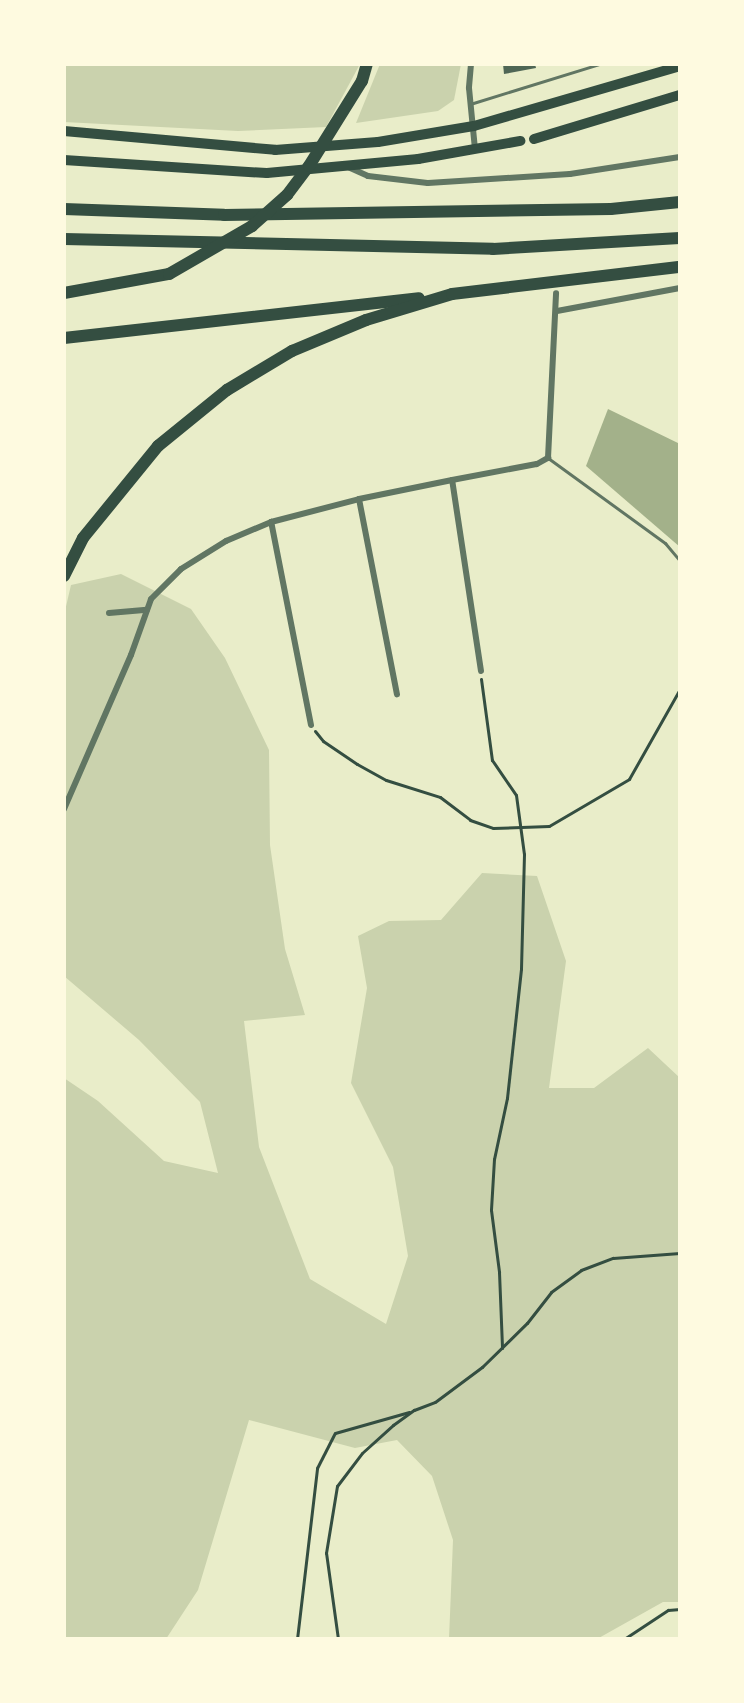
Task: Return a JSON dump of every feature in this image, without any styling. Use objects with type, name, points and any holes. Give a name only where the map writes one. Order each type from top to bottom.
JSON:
[{"type":"highway","points":[[64,293],[169,274],[252,226],[287,195],[334,128],[367,64]]},
{"type":"highway","points":[[64,209],[224,215],[611,209],[680,202]]},
{"type":"highway","points":[[64,239],[493,249],[680,238]]},
{"type":"highway","points":[[64,338],[680,267]]},
{"type":"highway","points":[[64,576],[83,538],[158,446],[227,390],[303,346],[366,320],[452,294]]},
{"type":"main road","points":[[64,131],[275,150],[378,142],[474,126],[680,66]]},
{"type":"main road","points":[[534,139],[680,95]]},
{"type":"main road","points":[[64,160],[267,173],[348,167],[520,141]]},
{"type":"street","points":[[471,64],[470,104],[475,149]]},
{"type":"street","points":[[348,167],[368,176],[428,183],[570,174],[680,157]]},
{"type":"street","points":[[557,311],[680,288]]},
{"type":"street","points":[[64,809],[151,599],[181,569],[226,541],[271,522],[359,499],[548,458],[556,293]]},
{"type":"street","points":[[452,480],[481,671]]},
{"type":"street","points":[[359,499],[397,694]]},
{"type":"street","points":[[271,522],[311,725]]},
{"type":"street","points":[[109,613],[147,610]]},
{"type":"lane","points":[[470,104],[599,64]]},
{"type":"lane","points":[[548,458],[665,543],[680,561]]},
{"type":"path","points":[[481,671],[492,760],[516,795],[522,829],[521,969],[507,1098],[494,1159],[491,1210],[499,1272],[502,1348]]},
{"type":"path","points":[[311,725],[323,741],[386,780],[440,797],[470,820],[481,824],[522,829],[549,826],[629,779],[680,689]]},
{"type":"path","points":[[297,1639],[317,1468],[335,1433],[435,1402],[502,1348],[551,1292],[581,1270],[613,1258],[680,1253]]},
{"type":"path","points":[[338,1639],[326,1553],[337,1486],[362,1453],[414,1410]]},
{"type":"path","points":[[624,1639],[668,1610],[680,1609]]},
{"type":"shaded area","points":[[64,64],[360,64],[326,127],[238,131],[64,122]]},
{"type":"shaded area","points":[[380,64],[461,64],[454,100],[438,111],[356,123]]},
{"type":"shaded area","points":[[608,409],[680,444],[680,547],[586,466]]},
{"type":"shaded area","points":[[121,574],[191,609],[225,658],[269,750],[270,845],[285,949],[305,1015],[244,1021],[259,1147],[310,1279],[386,1324],[408,1256],[393,1167],[351,1083],[367,988],[358,936],[389,921],[441,920],[482,873],[537,876],[566,961],[549,1088],[594,1088],[648,1048],[680,1078],[680,1602],[663,1602],[597,1639],[449,1639],[453,1540],[432,1476],[397,1440],[355,1448],[249,1420],[198,1590],[166,1639],[64,1639],[64,1078],[98,1101],[164,1161],[218,1173],[200,1102],[139,1040],[64,976],[64,615],[71,585]]},
{"type":"building","points":[[503,64],[535,64],[536,68],[504,74]]}]
